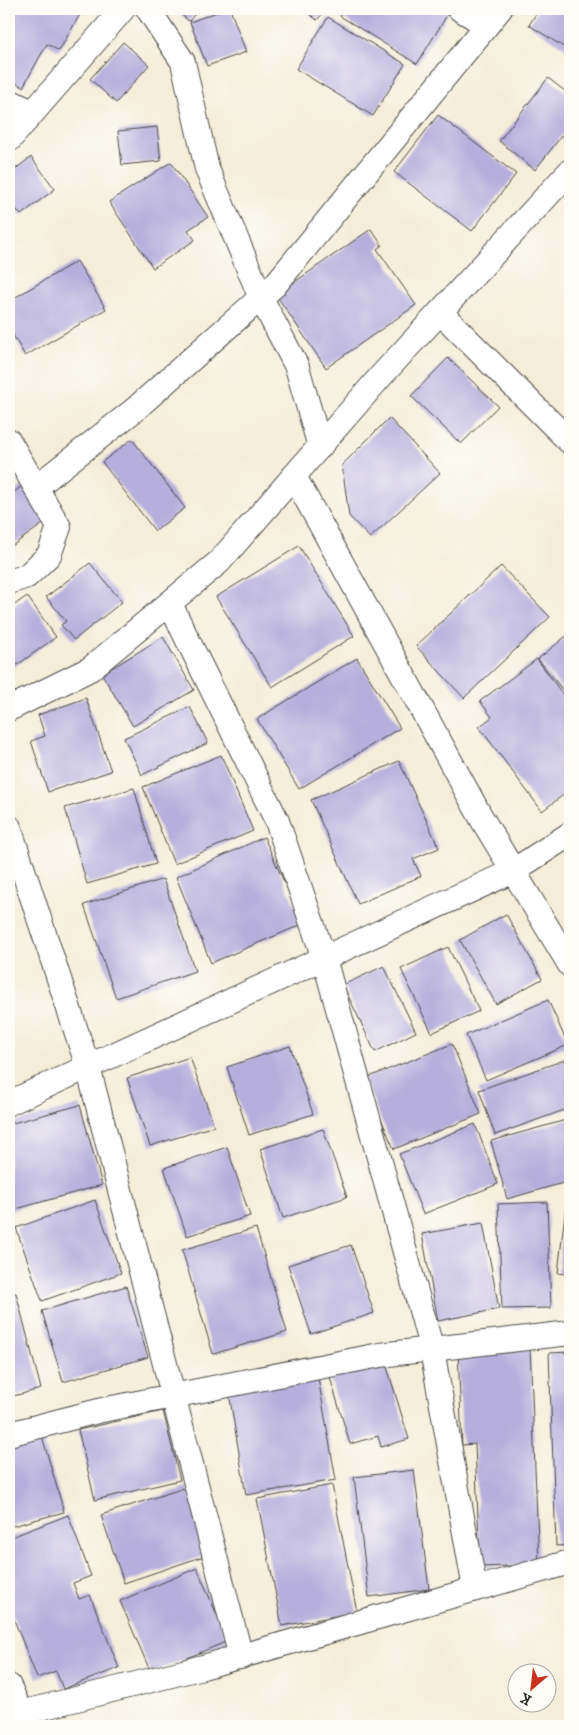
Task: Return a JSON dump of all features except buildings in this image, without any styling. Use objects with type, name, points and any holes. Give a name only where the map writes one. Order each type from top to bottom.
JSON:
[{"type":"street","points":[[9,140],[123,9]]},
{"type":"street","points":[[148,9],[183,62],[207,169],[261,298],[297,367],[320,447]]},
{"type":"street","points":[[36,487],[133,411],[275,285],[494,17],[460,9]]},
{"type":"street","points":[[9,101],[32,112]]},
{"type":"street","points":[[9,709],[90,669],[220,562],[381,376],[567,181]]},
{"type":"street","points":[[440,312],[570,442]]},
{"type":"street","points":[[9,440],[60,527],[49,555],[27,576],[9,582]]},
{"type":"street","points":[[294,476],[482,818],[570,965]]},
{"type":"street","points":[[170,604],[276,821],[324,958],[432,1350],[475,1589]]},
{"type":"street","points":[[9,827],[88,1067],[240,1657]]},
{"type":"street","points":[[9,1104],[514,871],[570,834]]},
{"type":"street","points":[[9,1434],[102,1410],[380,1355],[570,1333]]},
{"type":"street","points":[[9,1686],[15,1715],[240,1657],[570,1562]]}]
